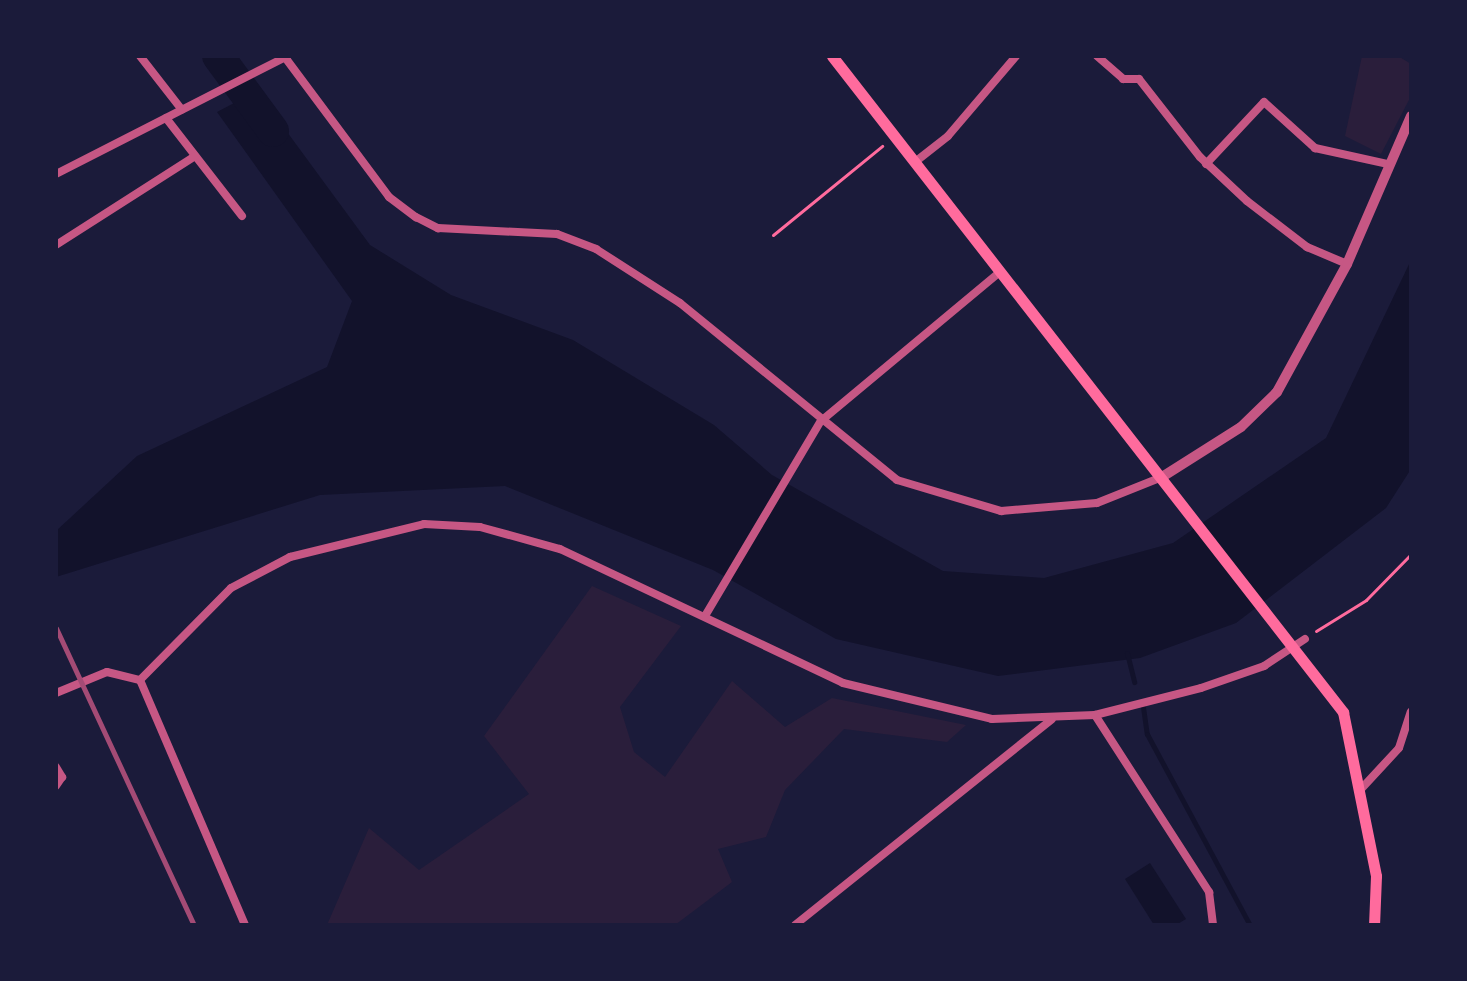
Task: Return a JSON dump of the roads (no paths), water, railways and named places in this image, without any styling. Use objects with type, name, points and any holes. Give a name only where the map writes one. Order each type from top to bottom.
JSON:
[{"type":"main road","points":[[832,56],[1343,712],[1362,788],[1376,876],[1374,925]]},
{"type":"street","points":[[140,56],[186,108]]},
{"type":"street","points":[[915,162],[948,136],[1016,56]]},
{"type":"street","points":[[1097,56],[1123,79],[1139,79],[1206,164],[1307,247],[1347,264]]},
{"type":"street","points":[[56,174],[286,57],[389,197],[416,217],[438,228],[557,234],[596,249],[680,303],[897,480],[1001,511],[1097,503],[1166,481],[1241,427],[1277,392],[1347,264],[1411,116]]},
{"type":"street","points":[[1206,164],[1264,102],[1315,148],[1388,164]]},
{"type":"street","points":[[166,118],[242,216]]},
{"type":"street","points":[[56,245],[195,156]]},
{"type":"street","points":[[705,616],[821,421],[1001,271]]},
{"type":"street","points":[[140,680],[231,588],[290,557],[411,525],[480,527],[535,541],[705,616],[843,683],[992,719],[1095,715],[1234,679],[1289,642],[1305,639]]},
{"type":"street","points":[[56,693],[107,672],[140,680]]},
{"type":"street","points":[[140,680],[245,925]]},
{"type":"street","points":[[1362,788],[1399,748],[1411,712]]},
{"type":"street","points":[[1095,715],[1209,892],[1213,925]]},
{"type":"street","points":[[795,925],[1053,719]]},
{"type":"street","points":[[56,767],[62,777],[56,786]]},
{"type":"waterway","points":[[218,56],[273,131]]},
{"type":"waterway","points":[[1127,653],[1134,682]]},
{"type":"waterway","points":[[1143,707],[1147,734],[1250,925]]},
{"type":"railway","points":[[56,628],[194,925]]}]
